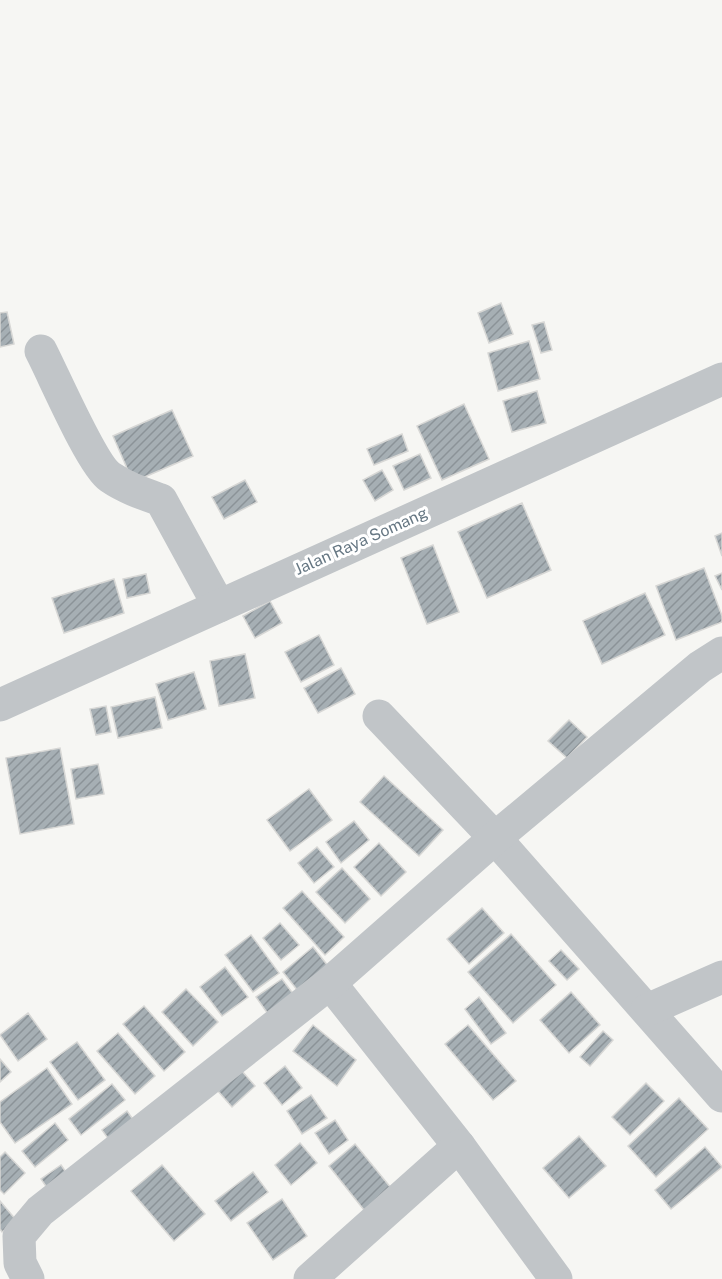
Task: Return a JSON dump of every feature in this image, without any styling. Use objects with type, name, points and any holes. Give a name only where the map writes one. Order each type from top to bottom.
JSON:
[{"type":"street","points":[[41,351],[90,449],[108,476],[139,493],[161,500],[219,606]]},
{"type":"street","name":"Jalan Raya Somang","points":[[0,705],[722,379]]},
{"type":"street","points":[[28,1279],[20,1263],[19,1236],[40,1211],[330,983],[495,838],[700,667],[722,653]]},
{"type":"street","points":[[379,716],[495,838],[722,1096]]},
{"type":"street","points":[[647,1010],[722,977]]},
{"type":"street","points":[[330,983],[459,1146],[556,1279]]},
{"type":"street","points":[[310,1279],[459,1146]]},
{"type":"building","points":[[501,303],[513,334],[489,343],[478,313]]},
{"type":"building","points":[[7,312],[14,344],[0,347],[0,313]]},
{"type":"building","points":[[544,322],[552,350],[541,353],[532,325]]},
{"type":"building","points":[[529,341],[540,379],[498,391],[488,353]]},
{"type":"building","points":[[537,391],[546,423],[512,432],[503,401]]},
{"type":"building","points":[[464,404],[489,459],[442,480],[417,426]]},
{"type":"building","points":[[172,410],[193,456],[133,482],[113,436]]},
{"type":"building","points":[[402,434],[408,451],[374,465],[367,449]]},
{"type":"building","points":[[420,454],[431,478],[404,490],[393,466]]},
{"type":"building","points":[[382,470],[393,490],[375,501],[363,480]]},
{"type":"building","points":[[245,480],[257,502],[224,519],[212,497]]},
{"type":"building","points":[[522,503],[551,570],[487,598],[458,532]]},
{"type":"building","points":[[722,533],[722,556],[715,536]]},
{"type":"building","points":[[433,545],[459,612],[427,624],[401,558]]},
{"type":"building","points":[[704,568],[722,616],[722,622],[676,640],[656,586]]},
{"type":"building","points":[[722,573],[722,590],[715,576]]},
{"type":"building","points":[[146,574],[150,593],[127,598],[123,579]]},
{"type":"building","points":[[114,579],[124,613],[64,633],[52,598]]},
{"type":"building","points":[[645,593],[665,635],[602,664],[583,621]]},
{"type":"building","points":[[270,601],[282,623],[255,638],[243,616]]},
{"type":"building","points":[[319,635],[334,665],[301,682],[285,652]]},
{"type":"building","points":[[245,654],[255,698],[219,706],[210,661]]},
{"type":"building","points":[[341,668],[355,694],[318,713],[304,688]]},
{"type":"building","points":[[194,672],[206,709],[168,720],[156,684]]},
{"type":"building","points":[[155,697],[162,728],[118,738],[111,707]]},
{"type":"building","points":[[106,706],[111,732],[96,735],[90,709]]},
{"type":"building","points":[[569,720],[587,737],[567,758],[548,741]]},
{"type":"building","points":[[60,748],[74,824],[20,834],[6,758]]},
{"type":"building","points":[[98,764],[104,794],[76,799],[71,769]]},
{"type":"building","points":[[384,776],[443,830],[419,856],[360,802]]},
{"type":"building","points":[[309,789],[332,820],[290,851],[267,820]]},
{"type":"building","points":[[354,821],[369,840],[341,863],[326,842]]},
{"type":"building","points":[[379,843],[406,872],[381,896],[354,867]]},
{"type":"building","points":[[317,847],[334,867],[314,883],[298,863]]},
{"type":"building","points":[[342,868],[370,899],[345,923],[316,892]]},
{"type":"building","points":[[302,891],[344,937],[325,955],[283,908]]},
{"type":"building","points":[[482,908],[504,933],[469,964],[447,939]]},
{"type":"building","points":[[280,923],[299,945],[281,960],[263,938]]},
{"type":"building","points":[[511,934],[556,985],[513,1023],[468,972]]},
{"type":"building","points":[[251,935],[279,973],[253,992],[225,955]]},
{"type":"building","points":[[313,947],[328,966],[298,991],[283,972]]},
{"type":"building","points":[[561,950],[579,969],[567,980],[549,961]]},
{"type":"building","points":[[225,967],[248,997],[222,1016],[200,987]]},
{"type":"building","points":[[282,979],[294,995],[268,1014],[256,997]]},
{"type":"building","points":[[186,989],[218,1022],[193,1046],[162,1012]]},
{"type":"building","points":[[571,992],[600,1025],[569,1053],[540,1020]]},
{"type":"building","points":[[479,997],[506,1033],[491,1044],[465,1009]]},
{"type":"building","points":[[144,1006],[185,1052],[164,1071],[123,1024]]},
{"type":"building","points":[[28,1013],[47,1039],[18,1061],[0,1035]]},
{"type":"building","points":[[313,1025],[356,1060],[337,1086],[293,1051]]},
{"type":"building","points":[[468,1025],[516,1081],[493,1100],[445,1044]]},
{"type":"building","points":[[603,1031],[613,1040],[590,1066],[580,1057]]},
{"type":"building","points":[[118,1033],[155,1076],[135,1094],[97,1051]]},
{"type":"building","points":[[77,1042],[105,1080],[78,1100],[50,1062]]},
{"type":"building","points":[[0,1059],[11,1072],[0,1082]]},
{"type":"building","points":[[285,1066],[302,1088],[282,1105],[264,1083]]},
{"type":"building","points":[[47,1068],[72,1104],[15,1143],[0,1122],[0,1102]]},
{"type":"building","points":[[241,1070],[255,1086],[232,1107],[218,1091]]},
{"type":"building","points":[[646,1083],[664,1101],[630,1135],[612,1117]]},
{"type":"building","points":[[112,1084],[125,1100],[81,1135],[69,1119]]},
{"type":"building","points":[[311,1095],[327,1118],[302,1134],[287,1111]]},
{"type":"building","points":[[679,1098],[708,1129],[656,1177],[628,1146]]},
{"type":"building","points":[[127,1111],[137,1125],[112,1144],[102,1130]]},
{"type":"building","points":[[335,1120],[348,1140],[329,1154],[315,1133]]},
{"type":"building","points":[[55,1123],[68,1140],[35,1167],[22,1151]]},
{"type":"building","points":[[579,1136],[606,1166],[569,1198],[543,1168]]},
{"type":"building","points":[[300,1143],[317,1163],[291,1185],[275,1165]]},
{"type":"building","points":[[355,1144],[391,1188],[364,1210],[329,1166]]},
{"type":"building","points":[[705,1147],[722,1167],[671,1209],[655,1190]]},
{"type":"building","points":[[5,1152],[25,1173],[4,1194],[0,1190],[0,1157]]},
{"type":"building","points":[[61,1165],[72,1181],[52,1195],[41,1179]]},
{"type":"building","points":[[162,1165],[205,1214],[174,1241],[131,1191]]},
{"type":"building","points":[[253,1172],[268,1192],[231,1221],[215,1201]]},
{"type":"building","points":[[282,1199],[307,1236],[273,1260],[247,1223]]},
{"type":"building","points":[[0,1201],[16,1220],[2,1232],[0,1229]]}]
